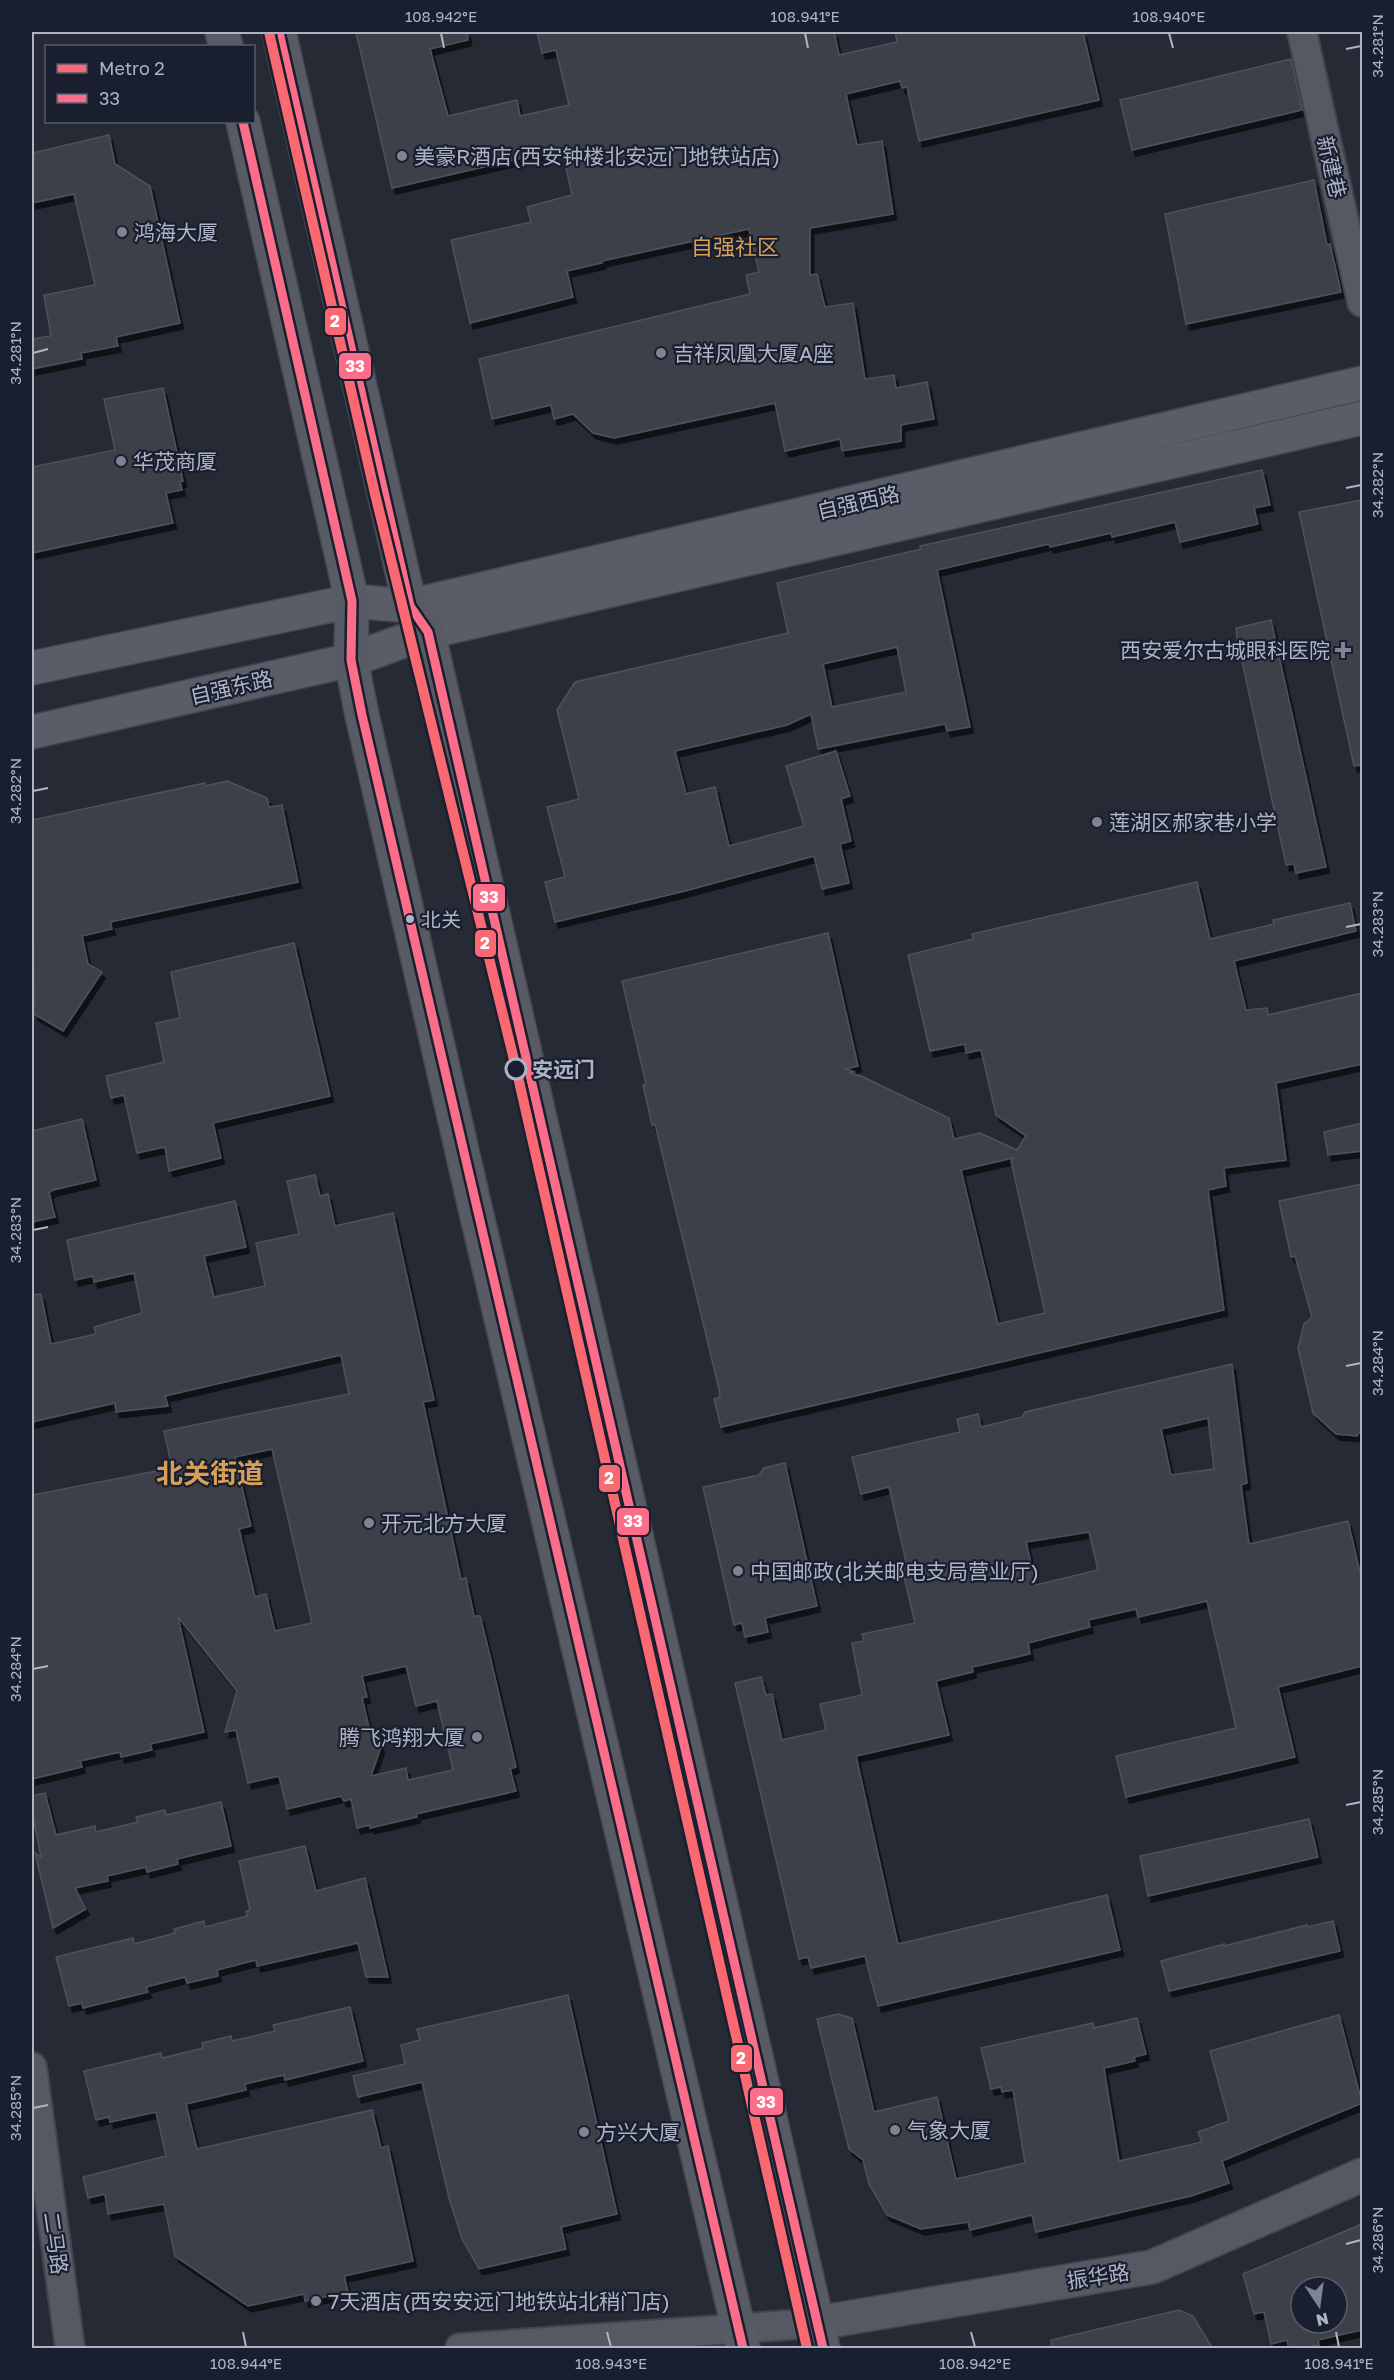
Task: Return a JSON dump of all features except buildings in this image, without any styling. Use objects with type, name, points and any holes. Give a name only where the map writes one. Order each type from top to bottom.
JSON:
[{"type":"main road","points":[[279,32],[410,606],[428,632],[820,2336]]},
{"type":"main road","points":[[243,123],[352,601],[351,660],[478,1222],[740,2338]]},
{"type":"main road","name":"自强西路","points":[[352,601],[410,606],[1362,383]]},
{"type":"main road","name":"自强西路","points":[[428,632],[1362,418]]},
{"type":"main road","points":[[32,668],[352,601]]},
{"type":"main road","name":"自强东路","points":[[32,732],[351,660],[428,632]]},
{"type":"street","name":"新建巷","points":[[1302,32],[1362,302]]},
{"type":"street","name":"二马路","points":[[32,2067],[70,2349]]},
{"type":"street","name":"振华路","points":[[820,2336],[1152,2267],[1362,2175]]},
{"type":"street","points":[[460,2349],[820,2336]]},
{"type":"metro line","name":"2","points":[[269,32],[375,494],[516,1068],[807,2348]]},
{"type":"transit line","name":"33","points":[[279,32],[410,606],[428,632],[823,2348]]},
{"type":"transit line","name":"33","points":[[243,123],[352,601],[351,660],[362,715],[743,2348]]},
{"type":"place","name":"美豪R酒店(西安钟楼北安远门地铁站店)","points":[[402,156]]},
{"type":"place","name":"鸿海大厦","points":[[122,232]]},
{"type":"place","name":"吉祥凤凰大厦A座","points":[[661,353]]},
{"type":"place","name":"华茂商厦","points":[[121,461]]},
{"type":"place","name":"西安爱尔古城眼科医院","points":[[1343,650]]},
{"type":"place","name":"莲湖区郝家巷小学","points":[[1097,822]]},
{"type":"place","name":"北关","points":[[410,919]]},
{"type":"place","name":"安远门","points":[[516,1069]]},
{"type":"place","name":"开元北方大厦","points":[[369,1523]]},
{"type":"place","name":"中国邮政(北关邮电支局营业厅)","points":[[738,1571]]},
{"type":"place","name":"腾飞鸿翔大厦","points":[[477,1737]]},
{"type":"place","name":"气象大厦","points":[[895,2130]]},
{"type":"place","name":"方兴大厦","points":[[584,2132]]},
{"type":"place","name":"7天酒店(西安安远门地铁站北稍门店)","points":[[316,2301]]},
{"type":"district","name":"自强社区","points":[[735,246]]},
{"type":"district","name":"北关街道","points":[[210,1473]]}]
